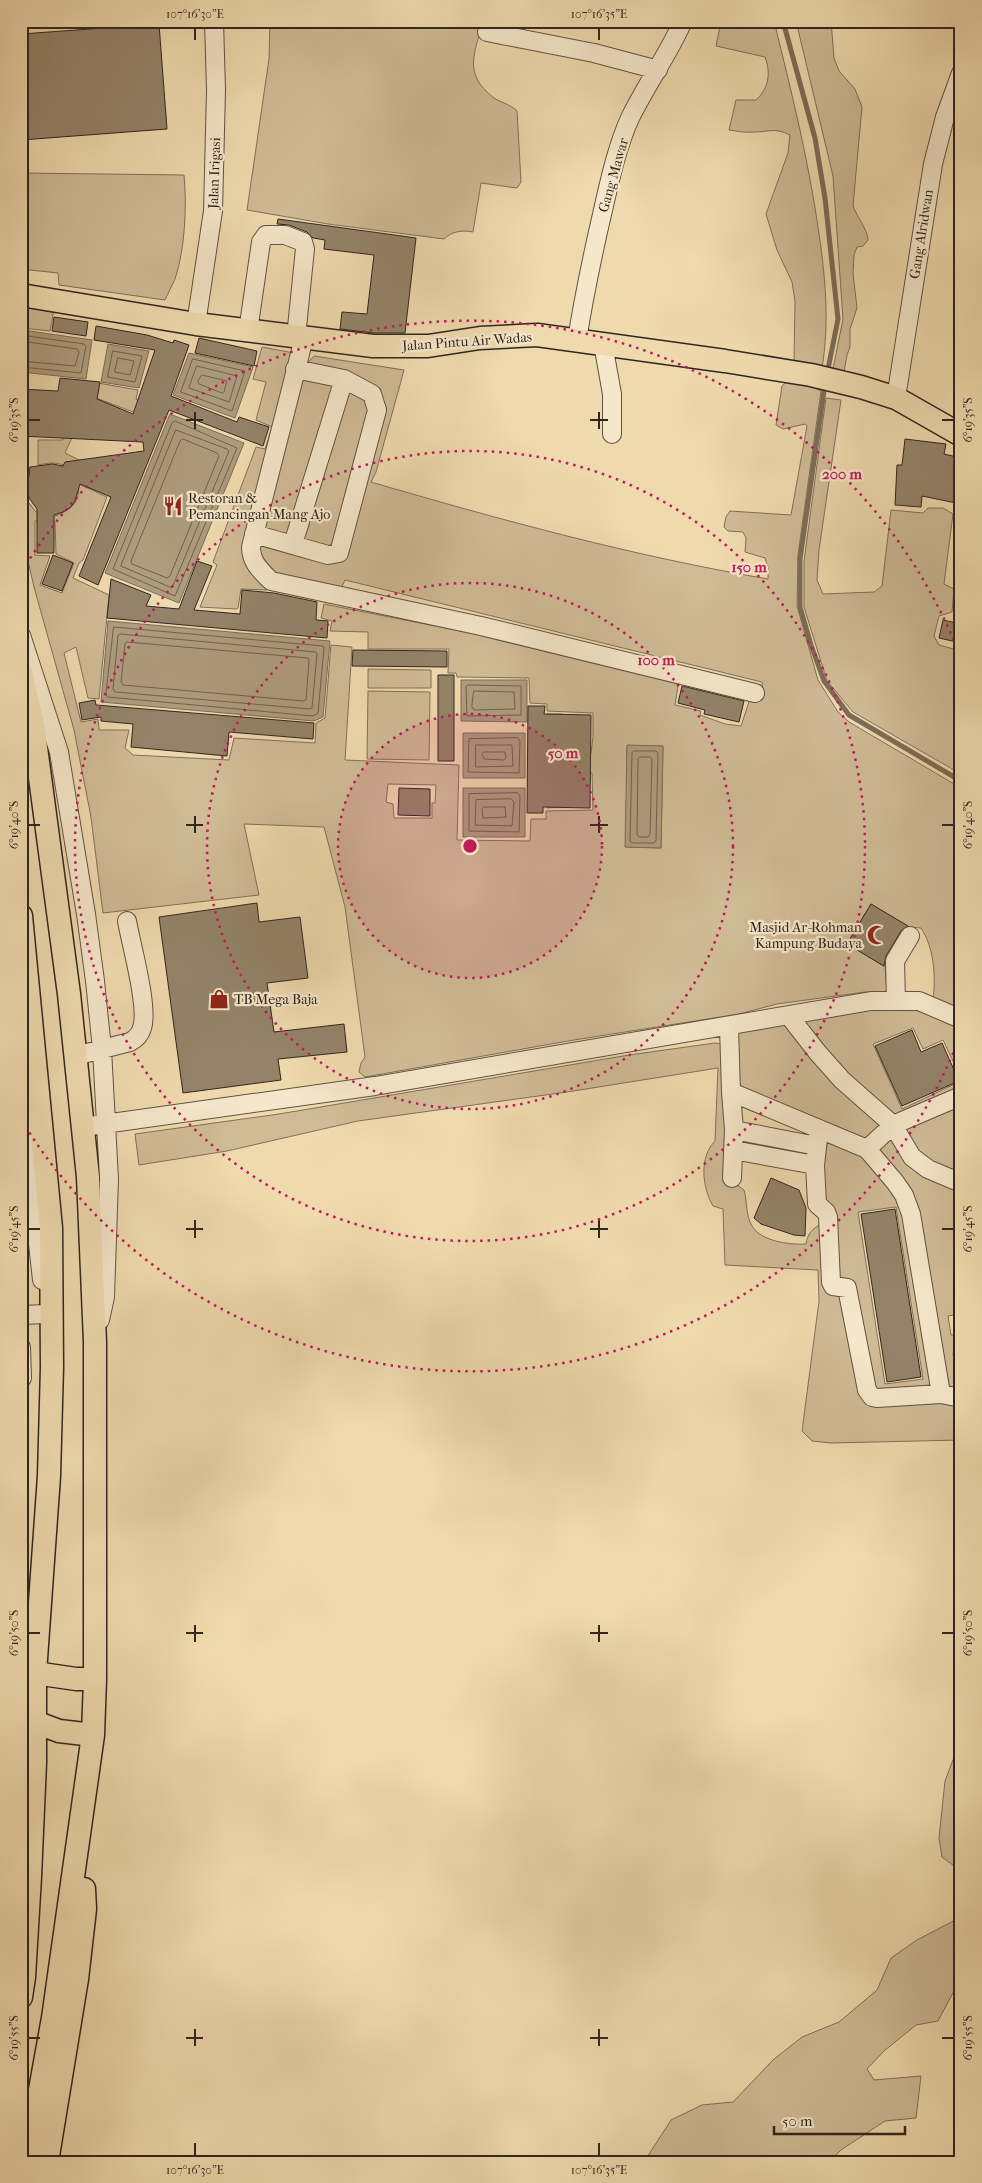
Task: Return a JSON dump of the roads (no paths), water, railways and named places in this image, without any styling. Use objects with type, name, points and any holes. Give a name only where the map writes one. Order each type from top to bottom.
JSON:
[{"type":"main road","name":"Jalan Pintu Air Wadas","points":[[21,295],[196,324],[373,346],[428,346],[506,336],[537,335],[735,363],[814,376],[896,398],[961,435]]},
{"type":"main road","points":[[21,672],[33,725],[69,994],[88,1177],[95,1342],[96,1679],[94,1735],[53,2018],[27,2162]]},
{"type":"main road","points":[[21,916],[26,1080],[51,1228],[52,1367],[50,1476],[35,1673],[30,1877],[21,1997]]},
{"type":"main road","points":[[35,1673],[76,1679],[96,1679]]},
{"type":"main road","points":[[35,1722],[59,1731],[94,1735]]},
{"type":"main road","points":[[47,2162],[77,1979],[85,1909],[81,1830]]},
{"type":"street","name":"Jalan Irigasi","points":[[196,324],[213,211],[216,90],[214,21]]},
{"type":"street","name":"Gang Mawar","points":[[577,340],[586,281],[609,184],[629,120],[645,89],[671,48],[682,21]]},
{"type":"street","points":[[488,32],[594,53],[658,70]]},
{"type":"street","name":"Gang Alridwan","points":[[896,398],[923,217],[933,164],[945,118],[961,73]]},
{"type":"street","points":[[248,331],[261,242],[266,235],[285,235],[303,242],[305,249],[300,338],[295,369],[277,449],[251,546],[251,556],[258,569],[271,580],[481,626],[755,693]]},
{"type":"street","points":[[603,344],[612,394],[612,434]]},
{"type":"street","points":[[254,534],[328,555],[339,553],[377,410],[372,394],[344,379],[295,369]]},
{"type":"street","points":[[293,544],[344,379]]},
{"type":"street","points":[[21,635],[59,752],[86,914],[102,1049],[109,1179],[104,1298],[95,1342]]},
{"type":"street","points":[[75,1056],[136,1038],[143,1026],[143,1006],[127,921]]},
{"type":"street","points":[[896,1001],[896,961],[910,936]]},
{"type":"street","points":[[83,1127],[375,1086],[729,1027],[871,1001],[919,1001],[961,1018]]},
{"type":"street","points":[[789,1016],[842,1080],[894,1126],[912,1157],[928,1169],[961,1184]]},
{"type":"street","points":[[729,1027],[734,1130],[732,1178]]},
{"type":"street","points":[[26,1080],[52,1367]]},
{"type":"street","points":[[731,1092],[818,1138]]},
{"type":"street","points":[[867,1149],[894,1126],[961,1096]]},
{"type":"street","points":[[734,1130],[818,1138],[867,1149],[895,1182],[904,1195],[911,1214],[941,1394]]},
{"type":"street","points":[[818,1138],[815,1165],[818,1204],[828,1217],[831,1282],[833,1286],[848,1288],[864,1382],[869,1395],[877,1398],[941,1394],[961,1398]]},
{"type":"street","points":[[733,1150],[815,1165]]},
{"type":"street","points":[[21,1315],[46,1314]]},
{"type":"street","points":[[21,1347],[22,1378]]},
{"type":"street","points":[[21,1928],[30,1877]]},
{"type":"water","points":[[22,330],[92,340],[86,379],[21,372]]},
{"type":"water","points":[[108,344],[149,351],[139,388],[101,382]]},
{"type":"water","points":[[189,353],[253,367],[235,418],[173,395]]},
{"type":"water","points":[[170,414],[244,443],[179,603],[105,573]]},
{"type":"water","points":[[108,621],[330,641],[323,717],[314,721],[101,702]]},
{"type":"water","points":[[461,680],[527,680],[527,722],[461,721]]},
{"type":"water","points":[[463,733],[525,733],[525,778],[463,778]]},
{"type":"water","points":[[627,745],[663,746],[661,848],[625,847]]},
{"type":"water","points":[[463,788],[525,788],[525,837],[463,837]]},
{"type":"waterway","points":[[783,21],[815,138],[825,198],[838,319],[827,374]]},
{"type":"waterway","points":[[825,384],[800,559],[800,607],[811,645],[824,681],[849,715],[961,781]]},
{"type":"place","name":"Restoran & Pemancingan Mang Ajo","points":[[173,506]]},
{"type":"place","name":"Masjid Ar-Rohman Kampung Budaya","points":[[877,935]]},
{"type":"place","name":"TB Mega Baja","points":[[219,999]]}]
